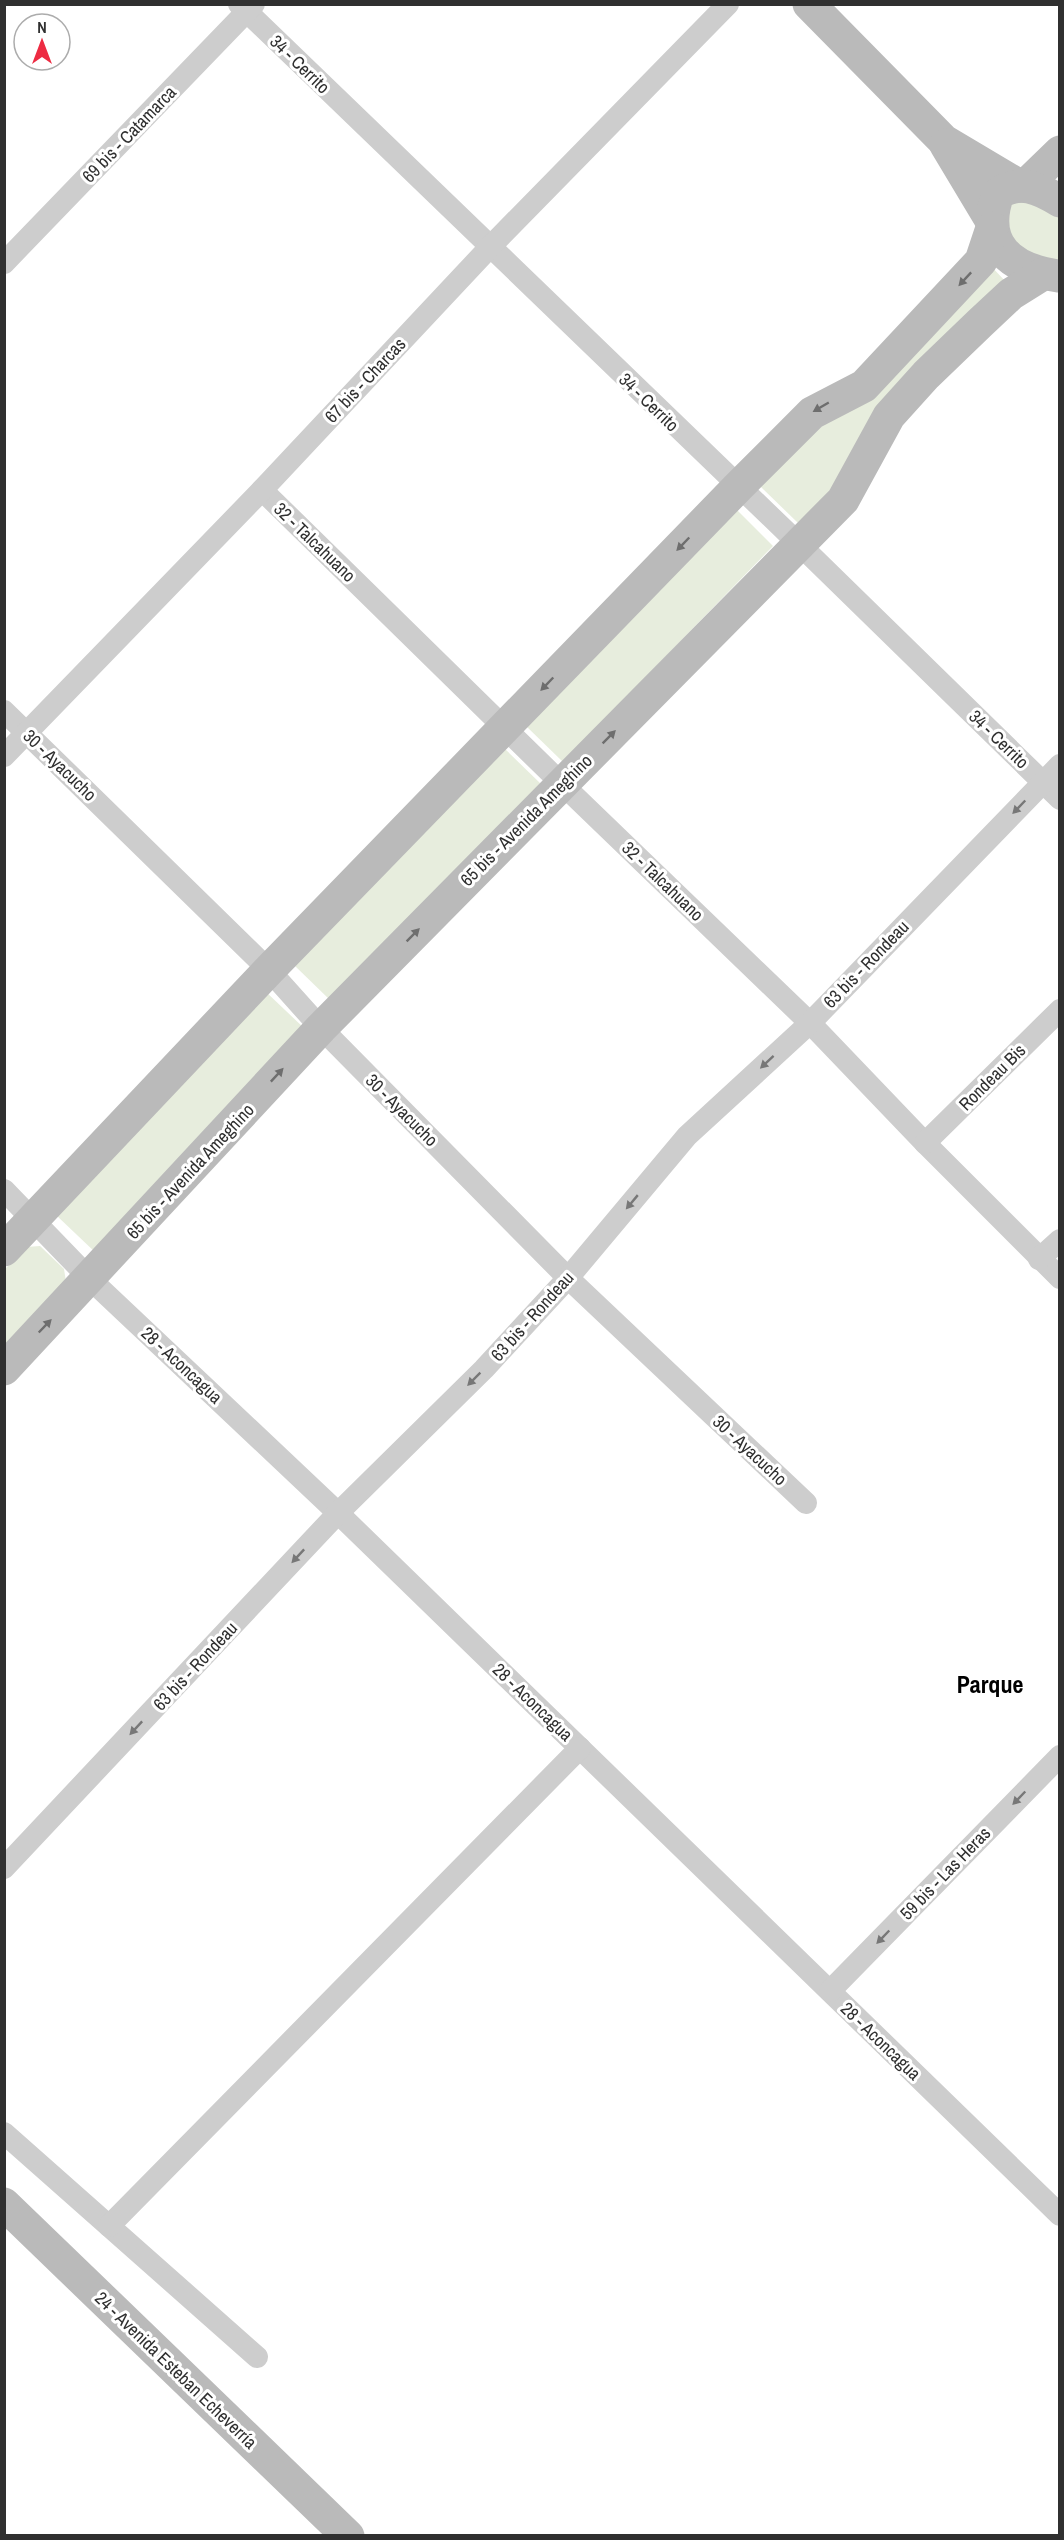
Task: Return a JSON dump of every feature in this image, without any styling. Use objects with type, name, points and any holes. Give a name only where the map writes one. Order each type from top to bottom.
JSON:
[{"type":"main road","points":[[809,4],[944,141],[992,224],[998,245],[1013,261],[1031,271],[1055,276]]},
{"type":"main road","points":[[944,141],[1023,185],[1044,191],[1059,201]]},
{"type":"main road","points":[[4,1250],[269,969],[738,487],[812,413],[864,386],[981,261],[998,194],[1009,186],[1023,185],[1059,152]]},
{"type":"main road","name":"65 bis - Avenida Ameghino","points":[[4,1369],[321,1028],[843,500],[889,416],[926,375],[1011,294],[1055,276]]},
{"type":"main road","name":"24 - Avenida Esteban Echeverría","points":[[4,2204],[348,2535]]},
{"type":"street","name":"67 bis - Charcas","points":[[4,756],[261,490],[489,248],[728,4]]},
{"type":"street","name":"34 - Cerrito","points":[[247,7],[489,248],[799,544],[1059,799]]},
{"type":"street","name":"69 bis - Catamarca","points":[[4,263],[247,7]]},
{"type":"street","name":"32 - Talcahuano","points":[[261,490],[810,1023],[1059,1278]]},
{"type":"street","name":"30 - Ayacucho","points":[[4,711],[269,969],[321,1028],[568,1278],[806,1503]]},
{"type":"street","name":"63 bis - Rondeau","points":[[4,1868],[338,1513],[484,1369],[568,1278],[687,1136],[810,1023],[1059,765]]},
{"type":"street","name":"Rondeau Bis","points":[[925,1143],[1059,1011]]},
{"type":"street","name":"28 - Aconcagua","points":[[4,1190],[90,1279],[338,1513],[1059,2215]]},
{"type":"street","points":[[1039,1259],[1059,1240]]},
{"type":"street","points":[[109,2226],[580,1748]]},
{"type":"street","name":"59 bis - Las Heras","points":[[830,1991],[1059,1756]]},
{"type":"street","points":[[4,2133],[257,2357]]},
{"type":"green space","points":[[1024,200],[1051,210],[1059,218],[1059,262],[1017,252],[1003,213],[1011,203]]},
{"type":"green space","points":[[989,264],[1007,283],[842,480],[798,523],[760,486]]},
{"type":"green space","points":[[737,510],[773,546],[563,762],[526,726]]},
{"type":"green space","points":[[505,749],[542,785],[331,1001],[294,965]]},
{"type":"green space","points":[[264,990],[305,1029],[97,1254],[56,1215]]},
{"type":"green space","points":[[40,1246],[64,1269],[66,1282],[5,1354],[5,1269],[26,1247]]},
{"type":"district","name":"Parque","points":[[990,1684]]}]
